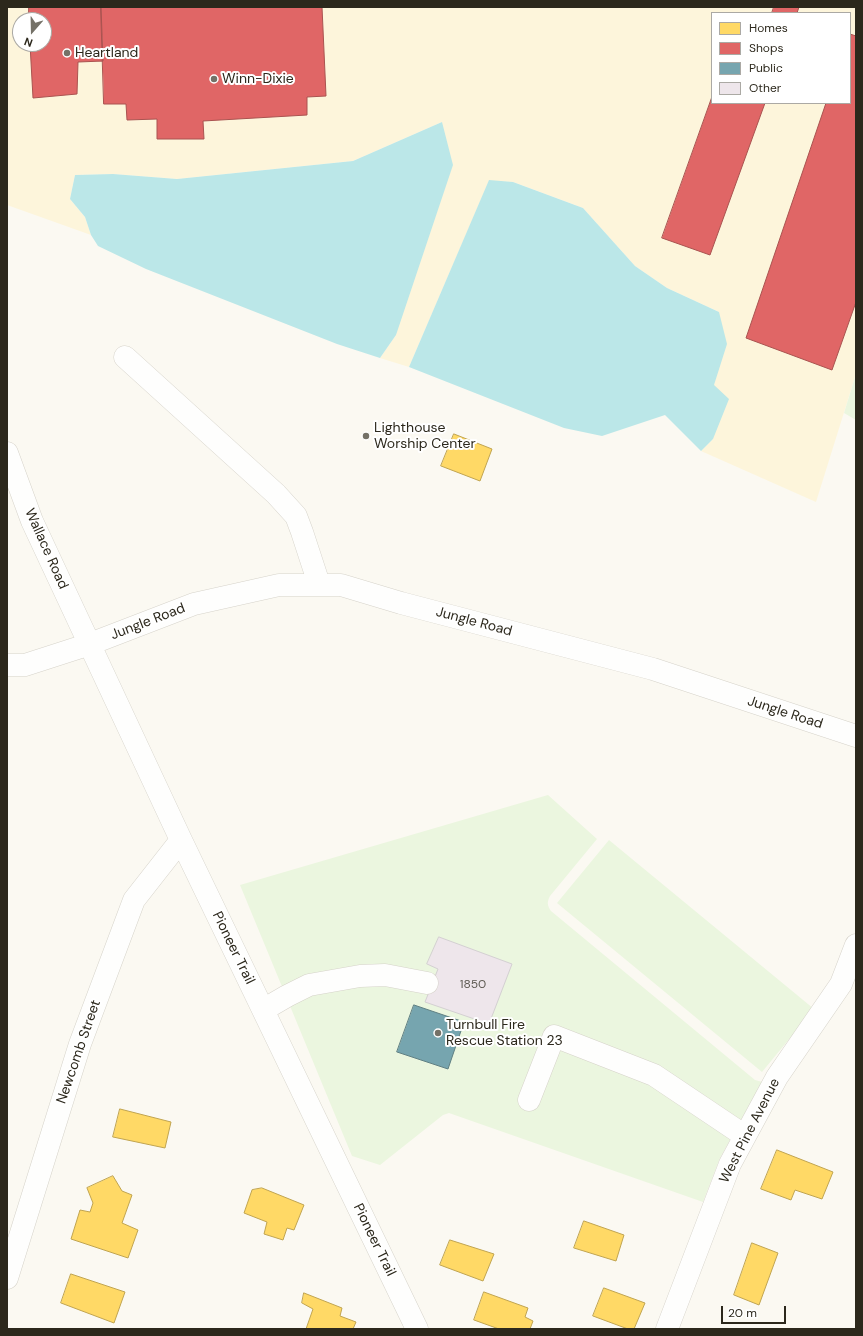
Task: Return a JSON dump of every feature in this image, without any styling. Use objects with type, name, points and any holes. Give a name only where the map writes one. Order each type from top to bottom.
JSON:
[{"type":"street","points":[[125,357],[276,494],[296,516],[319,584]]},
{"type":"street","name":"Wallace Road","points":[[7,453],[32,521],[90,644]]},
{"type":"street","name":"Jungle Road","points":[[90,644],[194,604],[279,585],[341,585],[409,605],[653,669],[856,736]]},
{"type":"street","points":[[7,665],[25,665],[90,644]]},
{"type":"street","name":"Pioneer Trail","points":[[90,644],[181,840],[417,1329]]},
{"type":"street","name":"Newcomb Street","points":[[7,1278],[80,1044],[134,900],[181,840]]},
{"type":"street","name":"West Pine Avenue","points":[[667,1329],[730,1164],[777,1077],[841,984],[856,945]]},
{"type":"street","points":[[263,1010],[309,985],[360,976],[385,975],[427,983]]},
{"type":"street","points":[[529,1100],[554,1036],[654,1075],[745,1136]]},
{"type":"shaded area","points":[[7,7],[856,7],[856,374],[816,502],[701,451],[713,439],[714,385],[719,312],[667,288],[635,266],[583,208],[513,182],[489,181],[409,367],[380,358],[396,335],[442,122],[353,161],[177,179],[113,174],[75,175],[70,199],[85,217],[91,235],[7,205]]},
{"type":"green space","points":[[856,374],[856,420],[844,413]]},
{"type":"green space","points":[[548,795],[597,839],[550,896],[548,904],[551,911],[755,1080],[762,1082],[720,1158],[703,1202],[449,1113],[443,1115],[380,1165],[352,1156],[240,885]]},
{"type":"green space","points":[[609,840],[814,1009],[762,1072],[557,903]]},
{"type":"water","points":[[442,122],[453,165],[396,335],[380,358],[337,344],[146,269],[98,246],[91,235],[85,217],[70,199],[75,175],[113,174],[177,179],[353,161]]},
{"type":"water","points":[[489,180],[513,182],[583,208],[635,266],[667,288],[719,312],[727,344],[714,385],[729,399],[713,439],[701,451],[665,415],[602,436],[564,428],[409,367]]},
{"type":"building: Homes","points":[[454,434],[492,449],[480,481],[441,466]]},
{"type":"building: Homes","points":[[120,1109],[171,1122],[165,1148],[113,1137]]},
{"type":"building: Homes","points":[[777,1150],[833,1172],[822,1199],[795,1190],[791,1200],[761,1189]]},
{"type":"building: Homes","points":[[113,1176],[122,1191],[132,1195],[122,1223],[138,1230],[128,1258],[71,1239],[80,1210],[90,1212],[93,1203],[87,1188]]},
{"type":"building: Homes","points":[[262,1188],[304,1205],[294,1230],[287,1228],[283,1240],[264,1234],[267,1222],[244,1213],[252,1190]]},
{"type":"building: Homes","points":[[584,1221],[624,1235],[616,1261],[574,1248]]},
{"type":"building: Homes","points":[[450,1240],[494,1254],[483,1281],[440,1265]]},
{"type":"building: Homes","points":[[752,1243],[778,1253],[759,1305],[734,1295]]},
{"type":"building: Homes","points":[[71,1274],[125,1292],[114,1323],[61,1303]]},
{"type":"building: Homes","points":[[604,1288],[645,1303],[634,1329],[628,1329],[593,1316]]},
{"type":"building: Homes","points":[[484,1292],[528,1308],[525,1317],[533,1321],[530,1329],[499,1329],[474,1320]]},
{"type":"building: Homes","points":[[304,1293],[342,1308],[340,1316],[356,1322],[353,1329],[306,1329],[313,1309],[302,1303]]},
{"type":"building: Shops","name":"Heartland","points":[[29,7],[101,7],[103,61],[78,62],[77,94],[33,98],[30,52],[52,52],[52,12],[29,12]]},
{"type":"building: Shops","name":"Winn-Dixie","points":[[101,7],[322,7],[326,96],[307,97],[307,115],[203,121],[204,139],[157,139],[157,119],[127,120],[126,104],[104,104]]},
{"type":"building: Shops","points":[[774,7],[799,7],[797,12],[772,12]]},
{"type":"building: Shops","points":[[851,34],[856,36],[856,302],[832,370],[746,338],[826,104],[851,104]]},
{"type":"building: Shops","points":[[711,100],[711,104],[765,104],[710,255],[662,238]]},
{"type":"building: Public","points":[[414,1005],[464,1022],[448,1069],[397,1052]]},
{"type":"building: Other","points":[[439,937],[512,964],[489,1024],[425,1002],[438,969],[427,964]]},
{"type":"place","name":"Heartland","points":[[67,53]]},
{"type":"place","name":"Winn-Dixie","points":[[214,79]]},
{"type":"place","name":"Lighthouse Worship Center","points":[[366,436]]},
{"type":"place","name":"Turnbull Fire Rescue Station 23","points":[[438,1033]]}]
